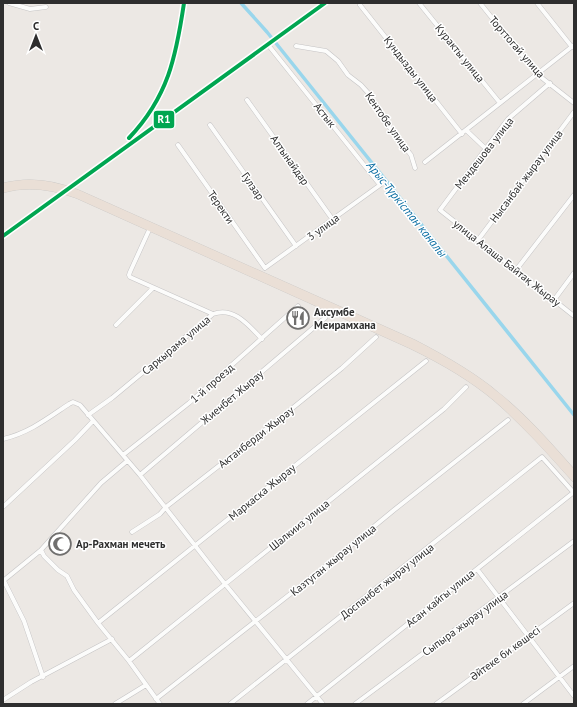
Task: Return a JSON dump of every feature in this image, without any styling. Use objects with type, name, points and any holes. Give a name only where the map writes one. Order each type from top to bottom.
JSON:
[{"type":"highway","points":[[3,186],[17,183],[44,183],[65,187],[80,192],[425,348],[457,366],[497,394],[552,448],[574,473]]},
{"type":"highway","points":[[3,190],[30,186],[65,191],[411,346],[455,369],[499,402],[544,446],[574,479]]},
{"type":"street","points":[[9,3],[30,9],[46,7]]},
{"type":"street","name":"Куракты улица","points":[[419,3],[500,103]]},
{"type":"street","name":"Торттогай улица","points":[[480,3],[537,74],[574,103]]},
{"type":"street","points":[[425,162],[573,46],[537,3]]},
{"type":"street","name":"Кундызды улица","points":[[360,5],[462,134]]},
{"type":"street","name":"Астык","points":[[269,46],[380,185]]},
{"type":"street","name":"Кентобе улица","points":[[296,46],[326,51],[338,61],[348,75],[361,85],[370,95],[384,120],[411,155],[415,168]]},
{"type":"street","name":"Мендешова улица","points":[[440,210],[508,119],[550,84]]},
{"type":"street","name":"Алтынайдар","points":[[248,100],[333,220]]},
{"type":"street","name":"Нысанбай жырау улица","points":[[478,240],[574,112]]},
{"type":"street","name":"Гулзар","points":[[210,125],[296,246]]},
{"type":"street","points":[[466,130],[485,148]]},
{"type":"street","name":"Теректи","points":[[178,145],[265,268]]},
{"type":"street","name":"3 улица","points":[[265,268],[380,185]]},
{"type":"street","points":[[516,270],[574,195]]},
{"type":"street","name":"улица Алаша Байтақ Жырау","points":[[440,210],[574,316]]},
{"type":"street","name":"Саркырама улица","points":[[88,415],[112,398],[213,314],[130,277],[129,275],[150,228]]},
{"type":"street","points":[[554,300],[574,273]]},
{"type":"street","points":[[116,325],[153,288]]},
{"type":"street","name":"1-й проезд","points":[[123,455],[189,404],[298,306]]},
{"type":"street","points":[[213,314],[224,312],[240,318],[262,339]]},
{"type":"street","name":"Жиенбет Жырау","points":[[140,475],[325,318]]},
{"type":"street","name":"Актанберди Жырау","points":[[132,532],[160,514],[166,507],[279,419],[342,368],[376,337]]},
{"type":"street","name":"Маркаска Жырау","points":[[98,623],[426,361]]},
{"type":"street","name":"Шалкииз улица","points":[[129,661],[444,409],[466,387]]},
{"type":"street","points":[[3,439],[14,437],[34,428],[73,402],[80,405],[166,507],[225,584],[322,704]]},
{"type":"street","name":"Казтуган жырау улица","points":[[156,699],[326,566],[508,420]]},
{"type":"street","points":[[3,507],[75,440],[93,421]]},
{"type":"street","name":"Доспанбет жырау улица","points":[[230,704],[542,457],[574,492]]},
{"type":"street","points":[[43,677],[24,621],[3,581],[41,550],[101,483],[127,461]]},
{"type":"street","name":"Асан кайгы улица","points":[[307,704],[574,492]]},
{"type":"street","name":"Сыпыра жырау улица","points":[[355,704],[574,541]]},
{"type":"street","points":[[41,550],[44,556],[58,570],[67,576],[74,590],[160,704]]},
{"type":"street","points":[[477,569],[500,597],[574,696]]},
{"type":"street","name":"Әйтеке би көшесі","points":[[436,704],[574,603]]},
{"type":"street","points":[[3,698],[112,639]]},
{"type":"street","points":[[523,704],[574,666]]},
{"type":"street","points":[[115,704],[146,685]]},
{"type":"waterway","name":"Арыс-Түркістан каналы","points":[[241,3],[267,32],[574,415]]},
{"type":"transit line","name":"R1","points":[[129,138],[153,107],[168,75],[178,41],[184,3]]},
{"type":"transit line","name":"R1","points":[[3,236],[325,3]]},
{"type":"place","name":"Аксумбе Меирамхана","points":[[298,318]]},
{"type":"place","name":"Ар-Рахман мечеть","points":[[60,544]]}]
